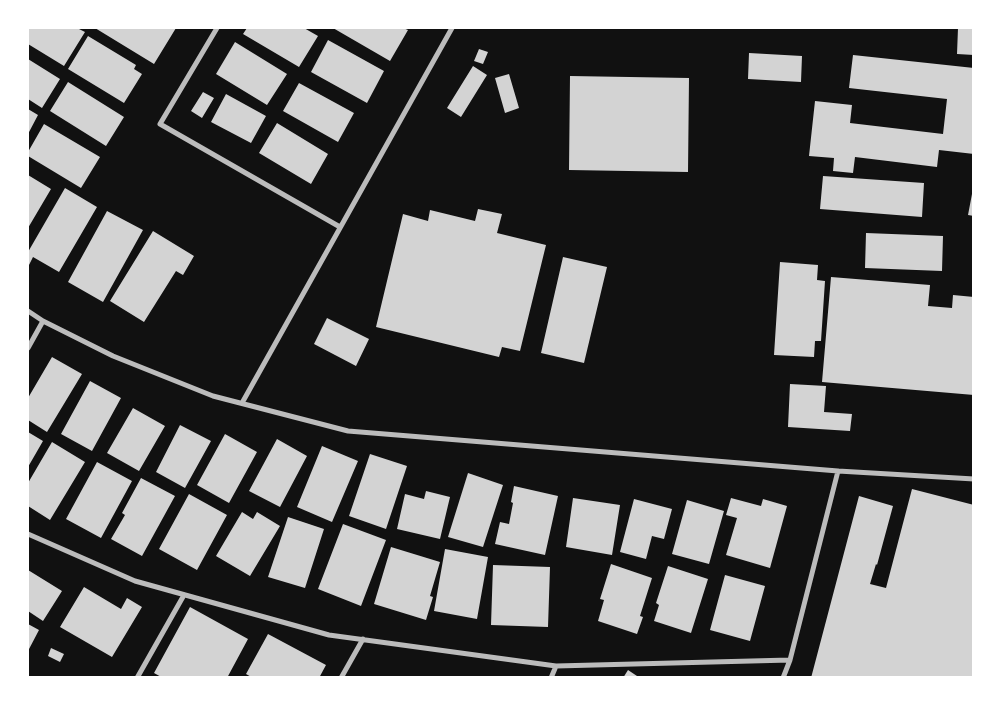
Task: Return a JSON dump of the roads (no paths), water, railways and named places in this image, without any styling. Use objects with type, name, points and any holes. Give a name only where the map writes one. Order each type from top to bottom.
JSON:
[{"type":"street","points":[[217,28],[160,124],[340,227]]},
{"type":"street","points":[[242,403],[452,28]]},
{"type":"street","points":[[28,311],[43,321],[113,356],[213,396],[348,431],[838,471],[974,479]]},
{"type":"street","points":[[28,348],[43,321]]},
{"type":"street","points":[[783,678],[790,660],[838,471]]},
{"type":"street","points":[[28,534],[135,581],[329,634],[556,666],[790,660]]},
{"type":"street","points":[[137,678],[184,595]]},
{"type":"street","points":[[341,678],[363,639]]},
{"type":"street","points":[[550,678],[556,666]]}]
